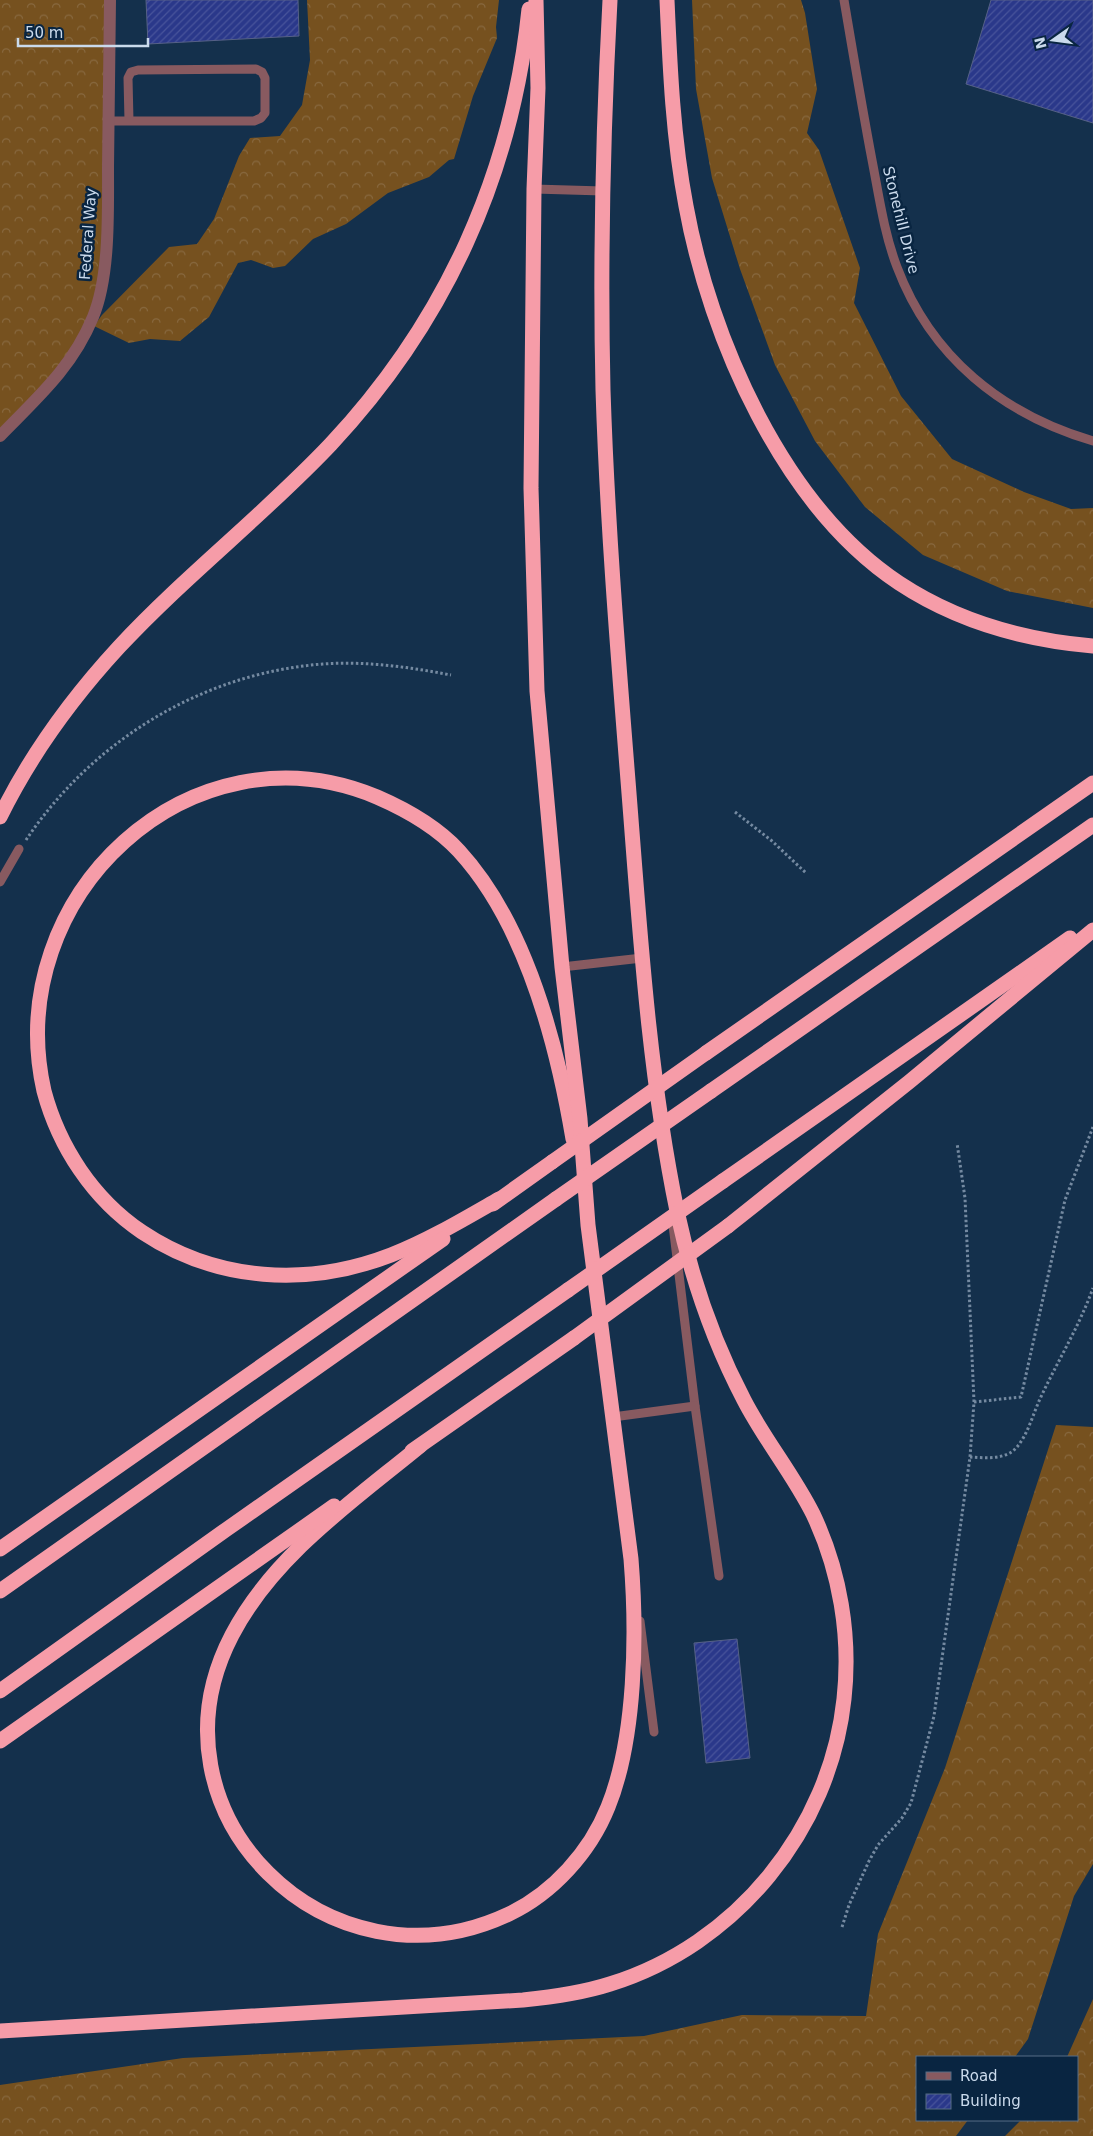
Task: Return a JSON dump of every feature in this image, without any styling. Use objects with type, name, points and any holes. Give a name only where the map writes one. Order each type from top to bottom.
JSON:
[{"type":"highway","points":[[0,817],[41,745],[99,668],[143,622],[329,446],[371,399],[410,348],[457,266],[492,178],[518,86],[530,0]]},
{"type":"highway","points":[[536,0],[538,88],[534,189],[531,488],[534,644],[562,966],[580,1119],[588,1225]]},
{"type":"highway","points":[[0,2032],[523,2000],[586,1991],[616,1983],[674,1957],[726,1921],[750,1899],[790,1848],[820,1792],[831,1762],[839,1731],[846,1668],[842,1604],[835,1573],[812,1514],[747,1407],[710,1321],[693,1271],[678,1216],[652,1057],[642,958],[618,650],[605,450],[602,322],[603,191],[610,0]]},
{"type":"highway","points":[[667,0],[671,80],[680,169],[693,242],[702,275],[724,338],[749,395],[794,474],[824,514],[852,545],[898,582],[923,597],[966,618],[1003,632],[1032,639],[1093,646]]},
{"type":"highway","points":[[420,1446],[317,1532],[268,1582],[244,1614],[232,1635],[216,1676],[208,1724],[212,1769],[226,1812],[237,1833],[254,1857],[278,1884],[315,1910],[340,1922],[374,1932],[416,1936],[438,1935],[476,1927],[512,1913],[536,1898],[559,1878],[585,1848],[598,1828],[608,1807],[616,1783],[627,1726],[634,1623],[634,1592],[628,1527],[588,1225],[560,1073],[541,1008],[516,941],[502,911],[482,878],[457,848],[426,823],[388,802],[346,787],[299,779],[250,781],[203,792],[158,812],[117,842],[89,873],[67,906],[50,942],[39,981],[36,1010],[38,1062],[47,1103],[64,1144],[89,1182],[123,1217],[160,1243],[203,1262],[249,1274],[295,1276],[340,1270],[389,1256],[433,1236],[499,1199]]},
{"type":"highway","points":[[0,1549],[1093,783]]},
{"type":"highway","points":[[0,1591],[1093,825]]},
{"type":"highway","points":[[0,1691],[227,1528],[1093,922]]},
{"type":"highway","points":[[0,1741],[574,1338],[728,1226],[929,1066],[1093,930]]},
{"type":"street","name":"Federal Way","points":[[0,436],[67,365],[93,316],[99,298],[105,257],[108,209],[110,0]]},
{"type":"lane","name":"Stonehill Drive","points":[[844,0],[882,210],[896,265],[913,301],[947,353],[1007,404],[1046,424],[1093,441]]},
{"type":"lane","points":[[108,121],[129,121],[254,121],[261,118],[265,113],[265,78],[262,72],[256,69],[138,70],[131,72],[128,78],[129,121]]},
{"type":"lane","points":[[534,189],[603,191]]},
{"type":"lane","points":[[0,882],[19,849]]},
{"type":"lane","points":[[562,966],[642,958]]},
{"type":"lane","points":[[652,1057],[695,1406],[719,1576]]},
{"type":"lane","points":[[613,1417],[695,1406]]},
{"type":"lane","points":[[628,1527],[654,1732]]},
{"type":"path","points":[[19,849],[50,808],[107,751],[151,719],[214,688],[275,670],[324,664],[377,664],[451,675]]},
{"type":"path","points":[[735,812],[772,841],[806,873]]},
{"type":"path","points":[[974,1402],[1022,1397],[1065,1200],[1093,1127]]},
{"type":"path","points":[[842,1927],[849,1905],[869,1861],[878,1845],[902,1818],[915,1792],[934,1716],[970,1457],[974,1402],[965,1198],[957,1143]]},
{"type":"path","points":[[970,1457],[991,1458],[1004,1456],[1016,1448],[1026,1433],[1039,1401],[1093,1288]]},
{"type":"green space","points":[[0,0],[108,0],[103,256],[91,320],[55,378],[0,434]]},
{"type":"green space","points":[[307,0],[499,0],[496,27],[497,38],[473,96],[454,159],[449,160],[429,177],[388,193],[346,224],[313,239],[285,266],[273,268],[251,260],[238,263],[209,317],[180,341],[150,339],[129,343],[94,326],[102,315],[169,247],[197,244],[214,219],[239,156],[250,138],[280,136],[302,105],[310,60]]},
{"type":"green space","points":[[692,0],[801,0],[805,13],[817,89],[807,133],[819,150],[860,268],[854,303],[901,396],[952,459],[1024,492],[1071,509],[1093,508],[1093,608],[1007,591],[923,555],[865,507],[815,441],[775,365],[740,269],[712,178],[696,89]]},
{"type":"green space","points":[[1056,1425],[1093,1427],[1093,1864],[1074,1896],[1028,2039],[1016,2056],[916,2056],[916,2121],[967,2121],[956,2136],[0,2136],[0,2085],[183,2058],[644,2036],[742,2015],[866,2016],[878,1934],[945,1768]]},
{"type":"green space","points":[[1093,1999],[1093,2136],[1005,2136],[1020,2121],[1078,2121],[1078,2056],[1067,2056]]},
{"type":"building","points":[[146,0],[298,0],[299,36],[148,44]]},
{"type":"building","points":[[991,0],[1093,0],[1093,123],[966,84]]},
{"type":"building","points":[[737,1639],[750,1758],[706,1763],[694,1643]]}]
